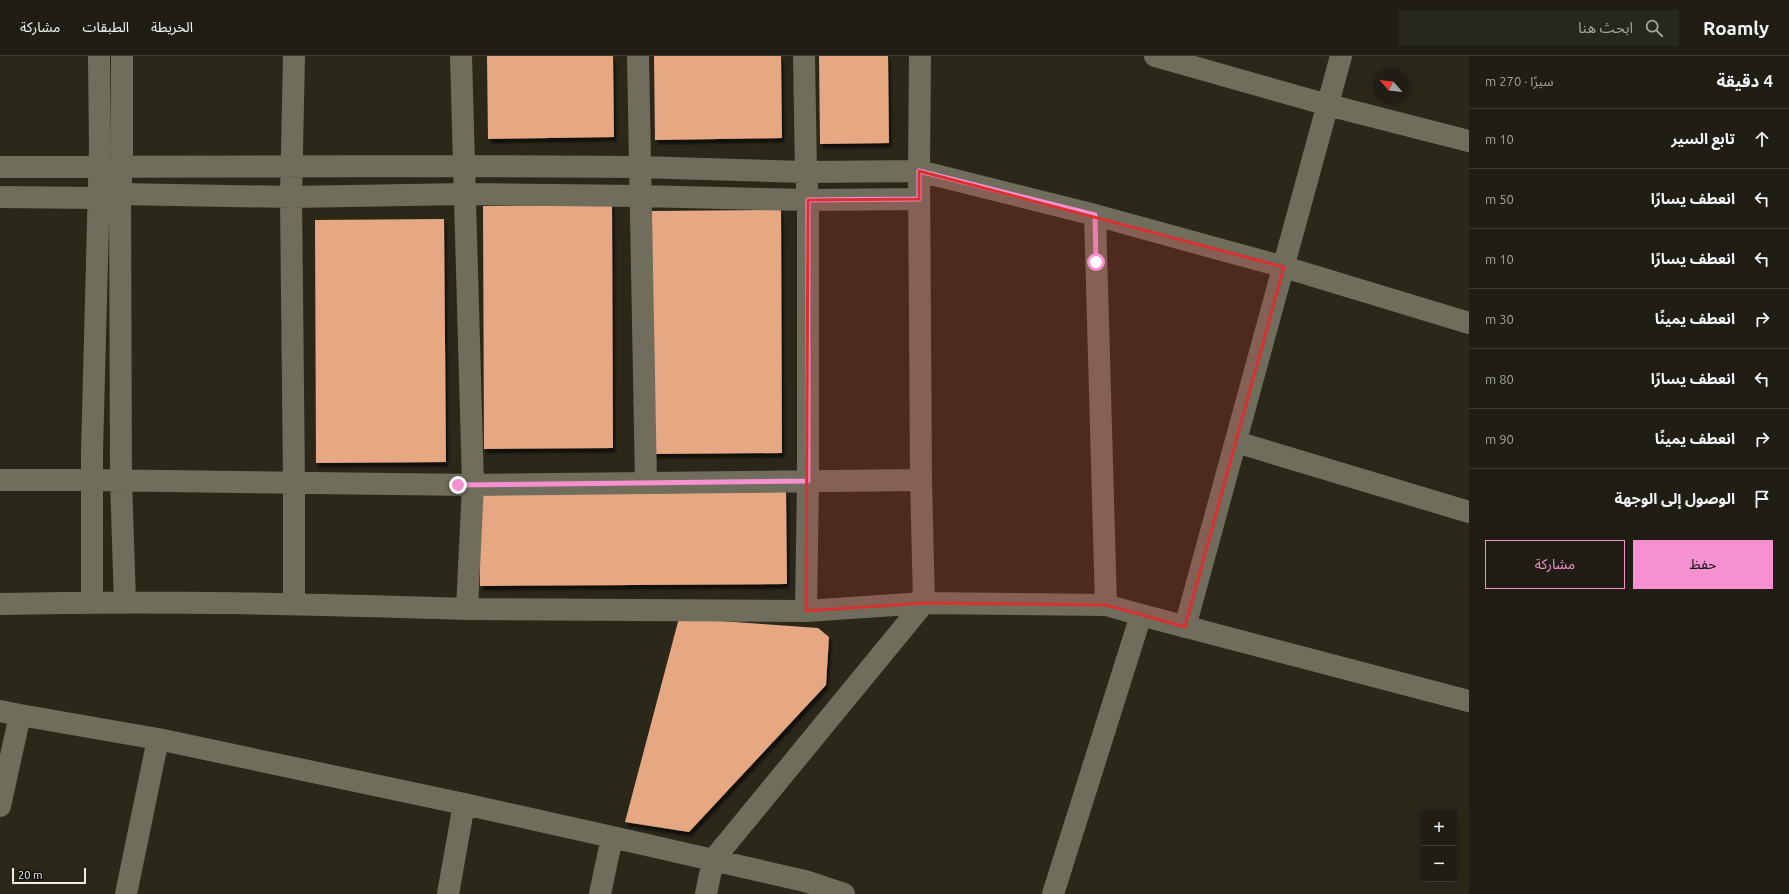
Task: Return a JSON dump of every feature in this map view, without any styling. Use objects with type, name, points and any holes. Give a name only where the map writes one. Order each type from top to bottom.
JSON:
[{"type":"street","points":[[92,602],[92,480],[99,166],[99,56]]},
{"type":"street","points":[[122,56],[122,167],[120,194],[121,480],[125,603]]},
{"type":"street","points":[[294,56],[291,197],[294,604]]},
{"type":"street","points":[[461,56],[473,485],[467,609]]},
{"type":"street","points":[[638,56],[646,483]]},
{"type":"street","points":[[804,56],[806,172],[808,200],[808,481],[806,611]]},
{"type":"street","points":[[706,894],[713,860],[924,603],[921,480],[919,199],[920,56]]},
{"type":"street","points":[[1155,56],[1328,105],[1469,142]]},
{"type":"street","points":[[1185,627],[1341,56]]},
{"type":"street","points":[[0,166],[464,166],[639,167],[806,172],[919,171],[1095,215],[1284,267],[1469,323]]},
{"type":"street","points":[[0,197],[98,198],[120,194],[291,197],[465,194],[808,200],[919,199]]},
{"type":"street","points":[[1095,215],[1106,605]]},
{"type":"street","points":[[1236,442],[1469,512]]},
{"type":"street","points":[[0,480],[121,480],[473,485],[921,480]]},
{"type":"street","points":[[0,604],[92,602],[294,604],[467,609],[806,611],[924,603],[1106,605],[1469,701]]},
{"type":"street","points":[[1053,894],[1141,615]]},
{"type":"street","points":[[0,806],[10,713],[158,739],[464,804],[805,881],[844,894]]},
{"type":"street","points":[[128,893],[158,739]]},
{"type":"street","points":[[448,894],[464,804]]},
{"type":"street","points":[[600,894],[612,838]]},
{"type":"highlighted area","points":[[919,171],[1284,267],[1185,627],[1106,605],[924,603],[806,611],[808,200],[919,199]]},
{"type":"building","points":[[487,56],[613,56],[614,137],[488,139]]},
{"type":"building","points":[[654,56],[781,56],[782,138],[655,140]]},
{"type":"building","points":[[819,56],[888,56],[889,143],[820,144]]},
{"type":"building","points":[[612,205],[613,448],[484,449],[483,206]]},
{"type":"building","points":[[781,210],[782,453],[653,454],[652,211]]},
{"type":"building","points":[[444,219],[446,462],[316,463],[315,220]]},
{"type":"building","points":[[786,492],[787,584],[480,586],[480,495]]},
{"type":"building","points":[[679,618],[818,628],[829,637],[826,685],[689,832],[625,822]]},
{"type":"route","points":[[458,485],[808,481],[808,200],[919,199],[919,171],[1095,215],[1096,262]]}]
